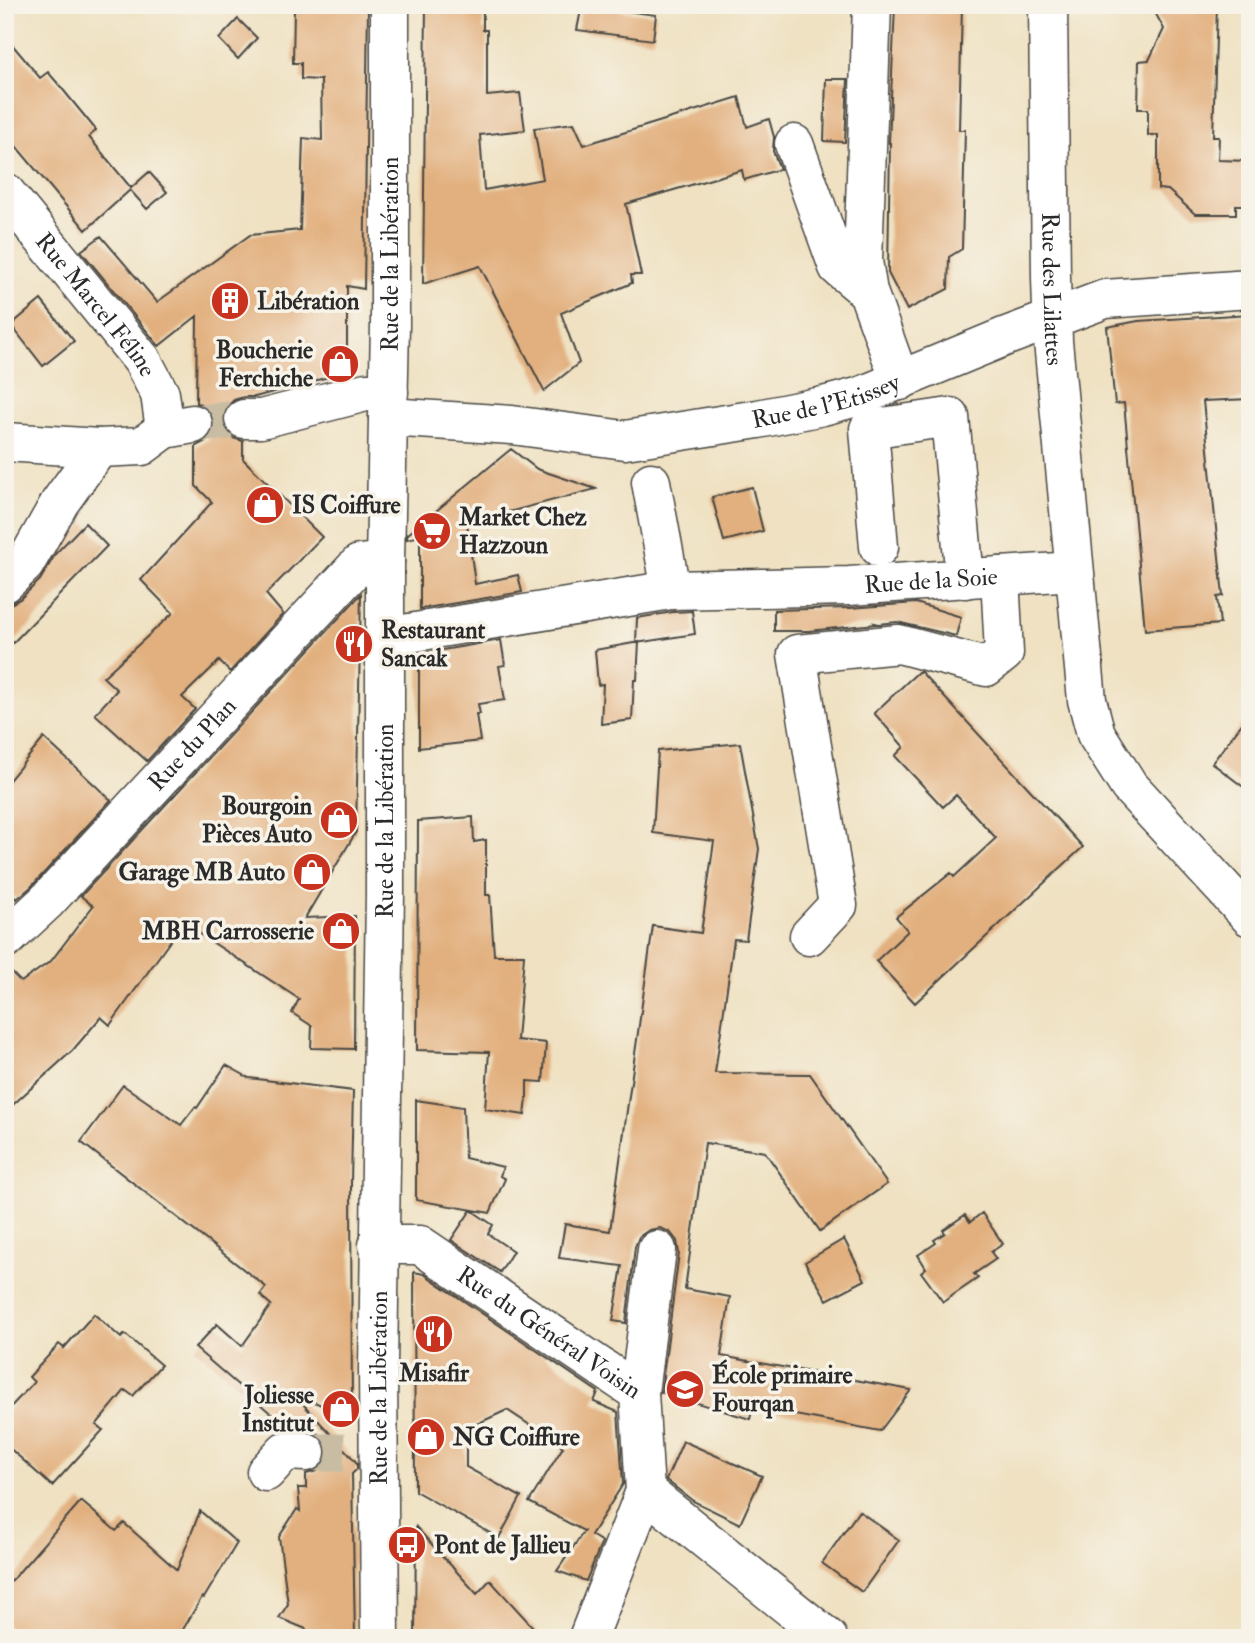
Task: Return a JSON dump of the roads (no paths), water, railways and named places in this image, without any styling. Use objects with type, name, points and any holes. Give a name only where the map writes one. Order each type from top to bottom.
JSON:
[{"type":"street","name":"Rue de la Libération","points":[[380,1638],[365,1453],[378,1245],[385,893],[390,5]]},
{"type":"street","points":[[872,5],[863,261],[868,292],[900,381]]},
{"type":"street","name":"Rue des Lilattes","points":[[1048,5],[1052,320],[1074,571]]},
{"type":"street","points":[[794,144],[838,267],[868,292]]},
{"type":"street","name":"Rue Marcel Féline","points":[[5,192],[142,360],[179,427],[142,446],[99,448]]},
{"type":"street","name":"Rue de l'Etissey","points":[[244,419],[261,419],[366,392],[388,404],[512,425],[625,440],[823,406],[865,412],[900,381],[1004,337],[1105,299],[1250,289]]},
{"type":"street","points":[[809,936],[838,905],[797,654],[899,644],[986,667],[1004,653],[983,578],[950,417],[865,412],[879,547]]},
{"type":"street","points":[[5,442],[99,448]]},
{"type":"street","points":[[5,583],[25,564],[60,502],[99,448]]},
{"type":"street","points":[[651,482],[671,590]]},
{"type":"street","name":"Rue du Plan","points":[[5,940],[47,902],[359,564],[385,561]]},
{"type":"street","points":[[1074,571],[1087,700],[1096,734],[1129,786],[1250,917]]},
{"type":"street","name":"Rue de la Soie","points":[[385,637],[671,590],[849,586],[1074,571]]},
{"type":"street","name":"Rue du Général Voisin","points":[[378,1245],[420,1245],[639,1393],[645,1491],[588,1638]]},
{"type":"street","points":[[639,1393],[657,1250]]},
{"type":"street","points":[[267,1472],[285,1451],[306,1452]]},
{"type":"street","points":[[645,1491],[828,1638]]},
{"type":"tunnel","points":[[193,424],[244,419]]},
{"type":"tunnel","points":[[306,1452],[352,1453]]},
{"type":"place","name":"Libération","points":[[230,301]]},
{"type":"place","name":"Boucherie Ferchiche","points":[[340,364]]},
{"type":"place","name":"IS Coiffure","points":[[265,505]]},
{"type":"place","name":"Market Chez Hazzoun","points":[[432,531]]},
{"type":"place","name":"Restaurant Sancak","points":[[354,644]]},
{"type":"place","name":"Bourgoin Pièces Auto","points":[[339,820]]},
{"type":"place","name":"Garage MB Auto","points":[[312,872]]},
{"type":"place","name":"MBH Carrosserie","points":[[341,931]]},
{"type":"place","name":"Misafir","points":[[434,1334]]},
{"type":"place","name":"École primaire Fourqan","points":[[685,1389]]},
{"type":"place","name":"Joliesse Institut","points":[[341,1409]]},
{"type":"place","name":"NG Coiffure","points":[[426,1437]]},
{"type":"place","name":"Pont de Jallieu","points":[[407,1545]]}]
